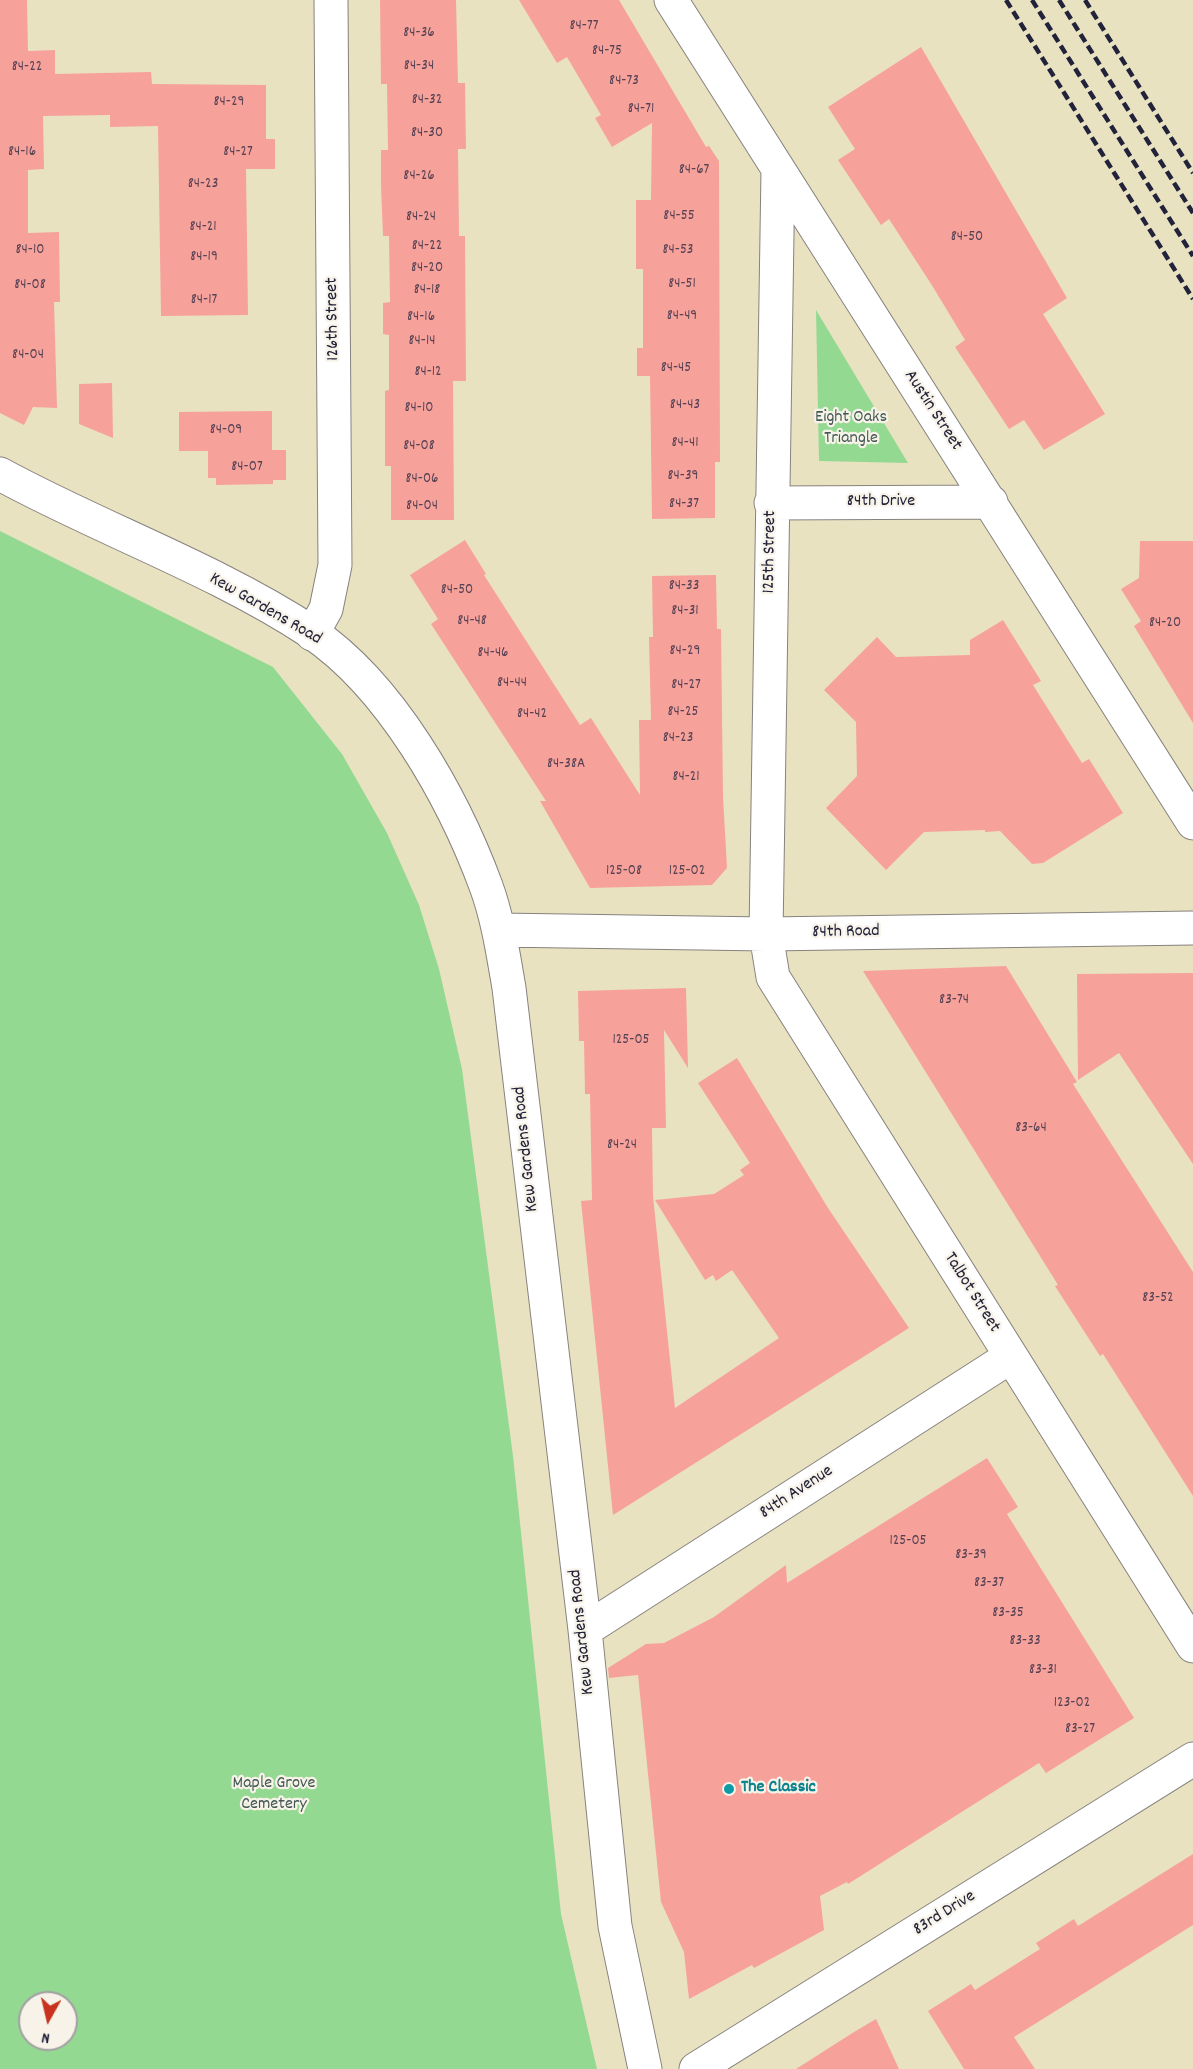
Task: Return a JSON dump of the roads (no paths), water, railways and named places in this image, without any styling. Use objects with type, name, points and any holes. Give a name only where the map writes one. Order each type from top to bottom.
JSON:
[{"type":"street","name":"126th Street","points":[[312,633],[326,609],[335,565],[331,0]]},
{"type":"street","name":"Austin Street","points":[[671,0],[1193,823]]},
{"type":"street","name":"125th Street","points":[[766,934],[778,170]]},
{"type":"street","name":"Kew Gardens Road","points":[[0,474],[225,585],[312,633],[347,661],[369,686],[419,753],[464,834],[486,886],[499,930],[509,988],[585,1630],[615,1926],[645,2069]]},
{"type":"street","name":"84th Drive","points":[[771,503],[991,502]]},
{"type":"street","name":"84th Road","points":[[499,930],[766,934],[1193,928]]},
{"type":"street","name":"Talbot Street","points":[[766,934],[773,977],[1193,1646]]},
{"type":"street","name":"84th Avenue","points":[[585,1630],[1010,1357]]},
{"type":"street","name":"83rd Drive","points":[[696,2069],[1193,1759]]},
{"type":"railway","points":[[1006,0],[1193,299]]},
{"type":"railway","points":[[1032,0],[1193,256]]},
{"type":"railway","points":[[1059,0],[1193,213]]},
{"type":"railway","points":[[1085,0],[1193,173]]},
{"type":"place","name":"The Classic","points":[[729,1789]]},
{"type":"park label","name":"Eight Oaks Triangle","points":[[851,429]]},
{"type":"park label","name":"Maple Grove Cemetery","points":[[274,1795]]}]
